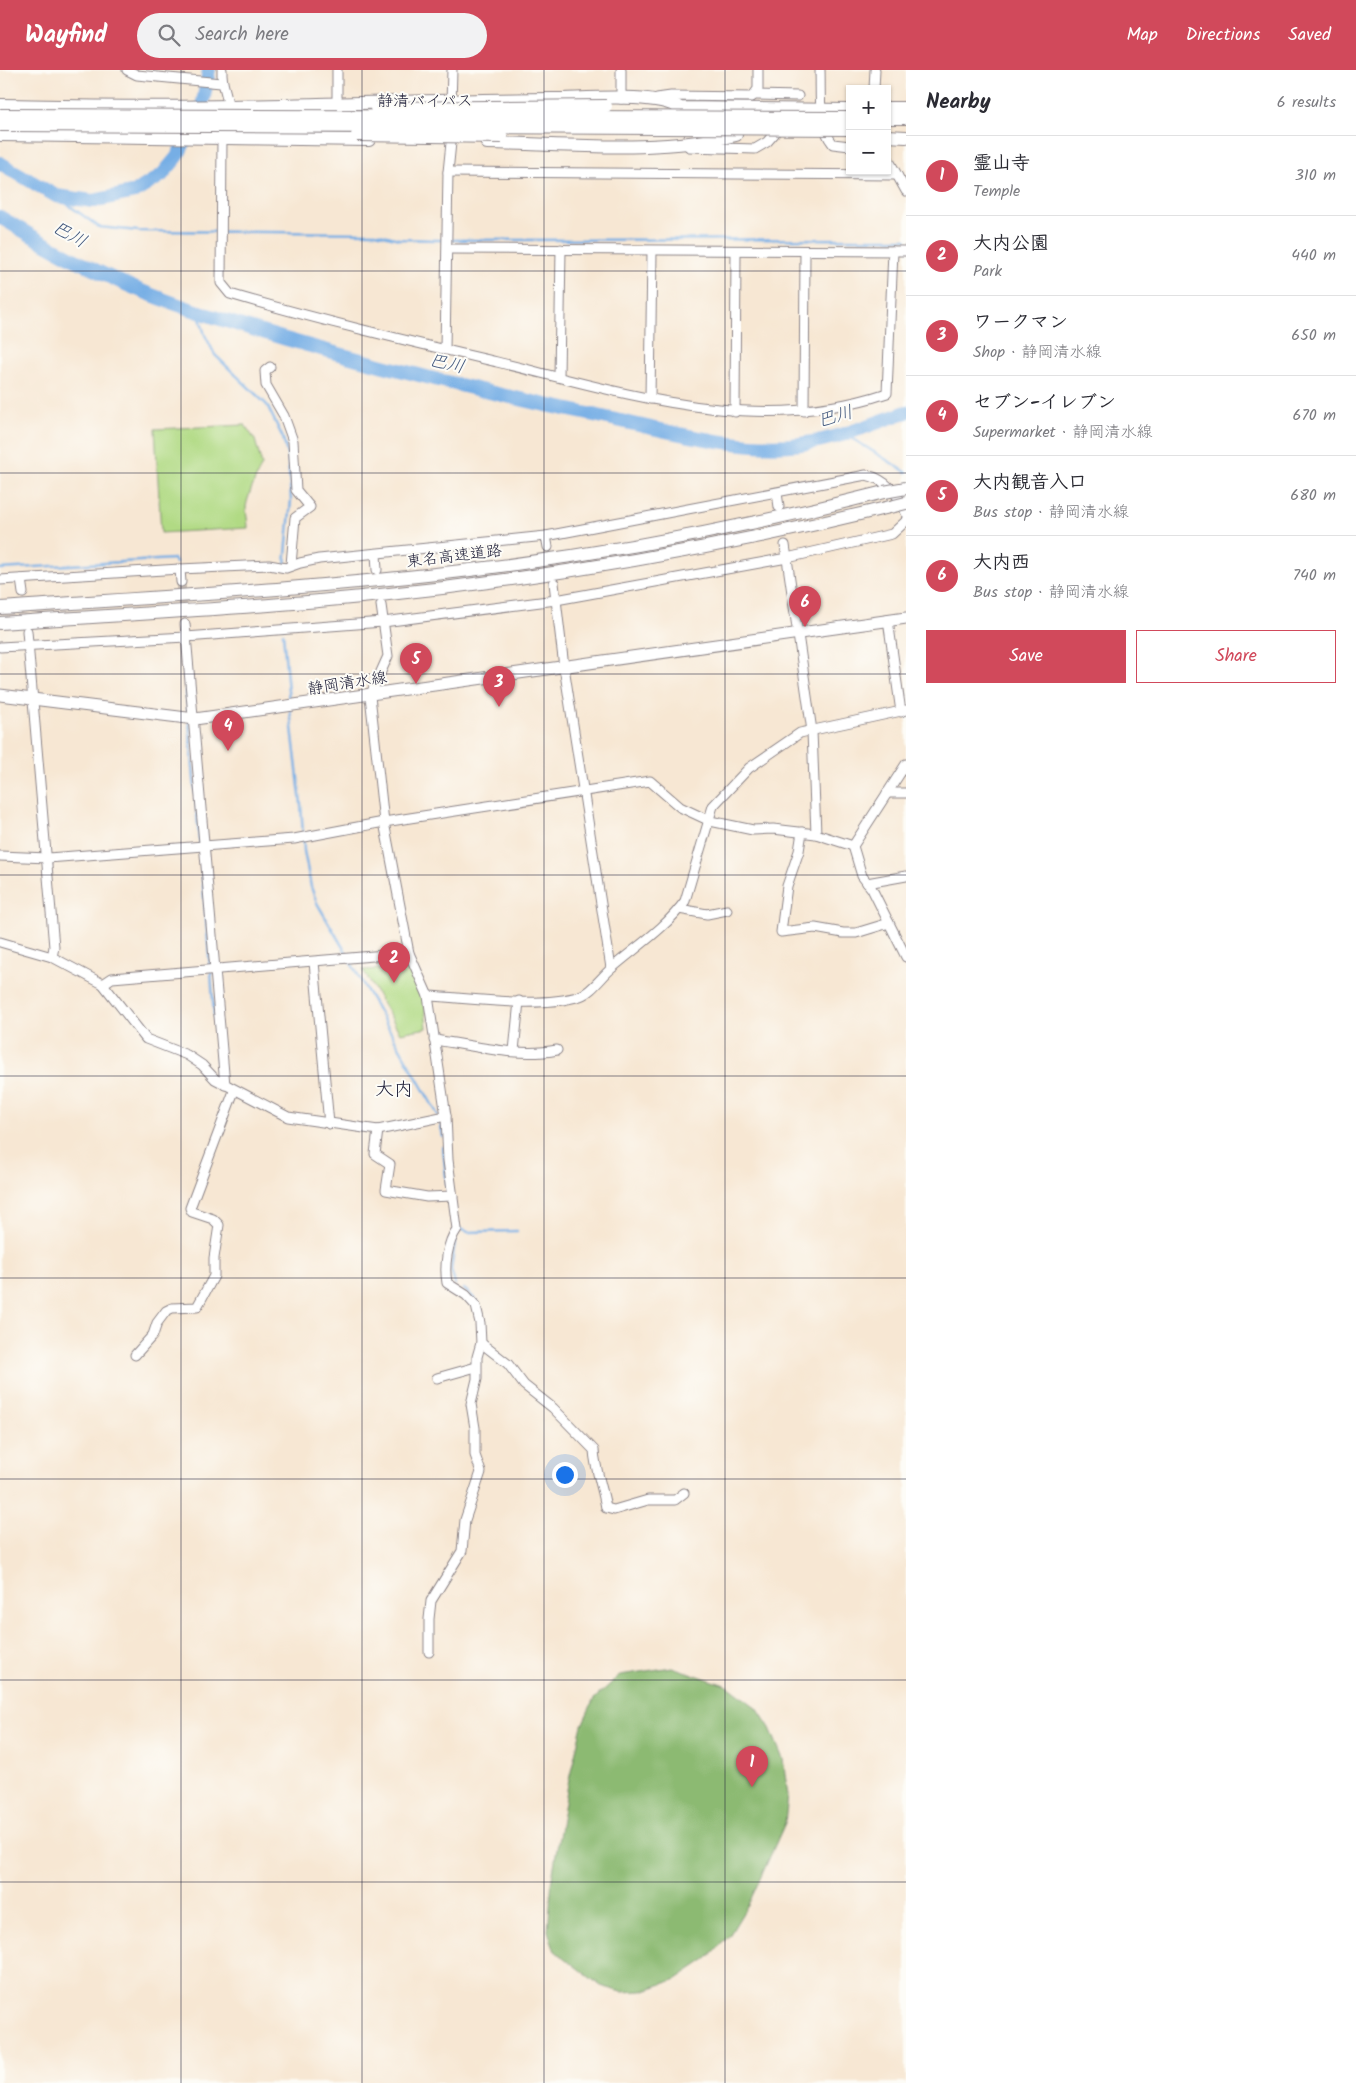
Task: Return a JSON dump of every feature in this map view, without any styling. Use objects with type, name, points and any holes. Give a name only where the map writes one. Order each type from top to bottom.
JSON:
[{"type":"highway","points":[[225,111],[337,104],[451,100],[652,99],[673,103],[680,108]]},
{"type":"highway","points":[[0,105],[225,111],[276,108],[606,106],[846,110]]},
{"type":"highway","points":[[896,110],[906,118]]},
{"type":"highway","name":"静清バイパス","points":[[0,114],[225,111],[846,118]]},
{"type":"highway","name":"静清バイパス","points":[[0,125],[228,133],[846,128]]},
{"type":"highway","points":[[891,129],[906,129]]},
{"type":"highway","points":[[0,135],[290,132],[349,135],[618,138],[825,131],[846,133]]},
{"type":"highway","points":[[228,133],[452,142],[672,144],[713,140],[736,135]]},
{"type":"highway","points":[[891,136],[906,137]]},
{"type":"highway","name":"東名高速道路","points":[[0,608],[268,590],[470,570],[676,538],[755,523],[906,488]]},
{"type":"highway","name":"東名高速道路","points":[[0,623],[361,597],[472,585],[670,555],[900,505]]},
{"type":"main road","name":"静岡清水線","points":[[0,695],[195,719],[370,696],[906,618]]},
{"type":"street","points":[[126,70],[137,75],[218,83],[227,95],[225,111],[228,133],[222,283],[230,294],[355,329],[650,399],[735,412],[804,411],[829,408],[887,393],[893,251]]},
{"type":"street","points":[[218,83],[222,70]]},
{"type":"street","points":[[337,70],[337,104]]},
{"type":"street","points":[[445,350],[448,172],[452,142],[452,70]]},
{"type":"street","points":[[621,70],[621,99]]},
{"type":"street","points":[[755,95],[758,89],[758,70]]},
{"type":"street","points":[[820,70],[821,111],[825,131],[834,144],[846,146]]},
{"type":"street","points":[[874,85],[875,70]]},
{"type":"street","points":[[652,99],[670,96],[798,96]]},
{"type":"street","points":[[672,144],[700,148],[754,149],[766,142],[775,133]]},
{"type":"street","points":[[891,164],[906,191]]},
{"type":"street","points":[[448,172],[897,175]]},
{"type":"street","points":[[448,249],[906,251]]},
{"type":"street","points":[[559,377],[561,249]]},
{"type":"street","points":[[650,399],[652,250]]},
{"type":"street","points":[[735,412],[736,251]]},
{"type":"street","points":[[804,251],[804,411]]},
{"type":"street","points":[[270,366],[265,371],[266,385],[284,416],[293,441],[296,490],[310,507],[295,518],[285,567]]},
{"type":"street","points":[[0,580],[180,569],[285,567],[319,559],[546,536],[866,475],[874,477],[889,486],[906,514]]},
{"type":"street","points":[[777,493],[779,507]]},
{"type":"street","points":[[0,647],[186,638],[383,622],[556,600],[787,558],[892,534],[906,521]]},
{"type":"street","points":[[546,536],[548,547]]},
{"type":"street","points":[[785,545],[812,731],[816,834]]},
{"type":"street","points":[[376,554],[376,570]]},
{"type":"street","points":[[180,569],[181,582]]},
{"type":"street","points":[[21,578],[23,593]]},
{"type":"street","points":[[554,583],[564,667],[611,968]]},
{"type":"street","points":[[382,605],[388,656],[370,696],[384,822],[409,953],[428,996],[446,1116],[448,1160],[457,1228],[452,1235],[447,1259],[447,1283],[466,1295],[476,1306],[481,1343],[476,1366],[477,1379],[471,1404],[475,1428],[475,1454],[480,1472],[465,1520],[462,1551],[432,1601],[429,1619],[429,1652]]},
{"type":"street","points":[[428,996],[519,1001],[562,1000],[583,995],[611,968],[639,947],[679,909],[689,893],[713,806],[744,772],[800,734],[904,711],[888,620]]},
{"type":"street","points":[[185,624],[195,719],[225,1085]]},
{"type":"street","points":[[27,631],[48,858],[54,947],[52,957]]},
{"type":"street","points":[[906,764],[853,846],[862,876],[906,956]]},
{"type":"street","points":[[0,856],[48,858],[294,839],[384,822],[650,780],[680,807],[710,821],[752,830],[773,829],[816,834],[853,846]]},
{"type":"street","points":[[887,793],[906,793]]},
{"type":"street","points":[[802,832],[799,851],[786,886],[781,932],[815,928],[843,933],[856,932],[889,922]]},
{"type":"street","points":[[867,883],[906,876]]},
{"type":"street","points":[[679,909],[707,914],[726,910]]},
{"type":"street","points":[[0,942],[52,957],[103,984],[146,1039],[187,1055],[202,1065],[215,1079],[288,1117],[378,1130],[446,1116]]},
{"type":"street","points":[[103,984],[112,978],[409,953]]},
{"type":"street","points":[[314,962],[329,1124]]},
{"type":"street","points":[[514,1050],[519,1001]]},
{"type":"street","points":[[434,1040],[545,1053],[557,1050]]},
{"type":"street","points":[[135,1355],[153,1335],[157,1323],[166,1311],[172,1308],[197,1307],[214,1276],[214,1258],[219,1225],[213,1219],[192,1212],[190,1208],[234,1090]]},
{"type":"street","points":[[378,1130],[375,1154],[390,1164],[386,1190],[427,1197],[453,1196]]},
{"type":"street","points":[[481,1343],[508,1364],[524,1385],[553,1408],[594,1450],[595,1465],[601,1480],[606,1508],[614,1510],[648,1500],[675,1500],[684,1493]]},
{"type":"street","points":[[437,1378],[476,1366]]},
{"type":"green space","points":[[245,425],[255,440],[262,465],[252,486],[247,503],[248,528],[161,533],[155,429]]},
{"type":"green space","points":[[408,959],[424,997],[427,1028],[400,1033],[363,970],[381,969]]},
{"type":"green space","points":[[672,1667],[728,1686],[757,1708],[770,1728],[783,1759],[788,1795],[785,1823],[750,1901],[729,1936],[708,1958],[677,1979],[642,1991],[622,1992],[601,1986],[555,1951],[548,1931],[552,1878],[568,1784],[582,1725],[594,1699],[620,1675]]},
{"type":"waterway","points":[[0,163],[56,196],[93,201],[135,192],[162,175],[177,157],[202,107],[209,70]]},
{"type":"waterway","points":[[56,196],[99,227],[138,231],[376,233],[399,239],[437,240],[906,239]]},
{"type":"waterway","name":"巴川","points":[[0,217],[53,248],[107,276],[144,292],[216,318],[314,347],[438,380],[676,433],[753,445],[778,446],[801,444],[842,435],[906,412]]},
{"type":"waterway","points":[[198,312],[205,335],[215,355],[267,405],[283,438],[288,458],[291,500],[285,565]]},
{"type":"waterway","points":[[845,434],[906,472]]},
{"type":"waterway","points":[[0,569],[174,559],[176,563]]},
{"type":"waterway","points":[[283,619],[283,627]]},
{"type":"waterway","points":[[283,633],[289,702]]},
{"type":"waterway","points":[[182,640],[188,715]]},
{"type":"waterway","points":[[290,710],[301,804],[304,851],[311,887],[317,903],[348,956]]},
{"type":"waterway","points":[[189,721],[210,967]]},
{"type":"waterway","points":[[350,961],[438,1115]]},
{"type":"waterway","points":[[211,972],[218,1075]]},
{"type":"waterway","points":[[440,1120],[443,1137]]},
{"type":"waterway","points":[[443,1147],[447,1186]]},
{"type":"waterway","points":[[459,1229],[468,1232],[517,1231]]},
{"type":"waterway","points":[[455,1241],[451,1270],[455,1284]]},
{"type":"waterway","points":[[464,1289],[478,1302]]},
{"type":"tunnel","points":[[181,582],[185,624]]},
{"type":"place","name":"大内西","points":[[805,627]]},
{"type":"place","name":"大内観音入口","points":[[416,684]]},
{"type":"place","name":"ワークマン","points":[[499,707]]},
{"type":"place","name":"セブン-イレブン","points":[[228,751]]},
{"type":"place","name":"大内公園","points":[[394,983]]},
{"type":"place","name":"霊山寺","points":[[752,1787]]},
{"type":"district","name":"大内","points":[[394,1088]]}]
